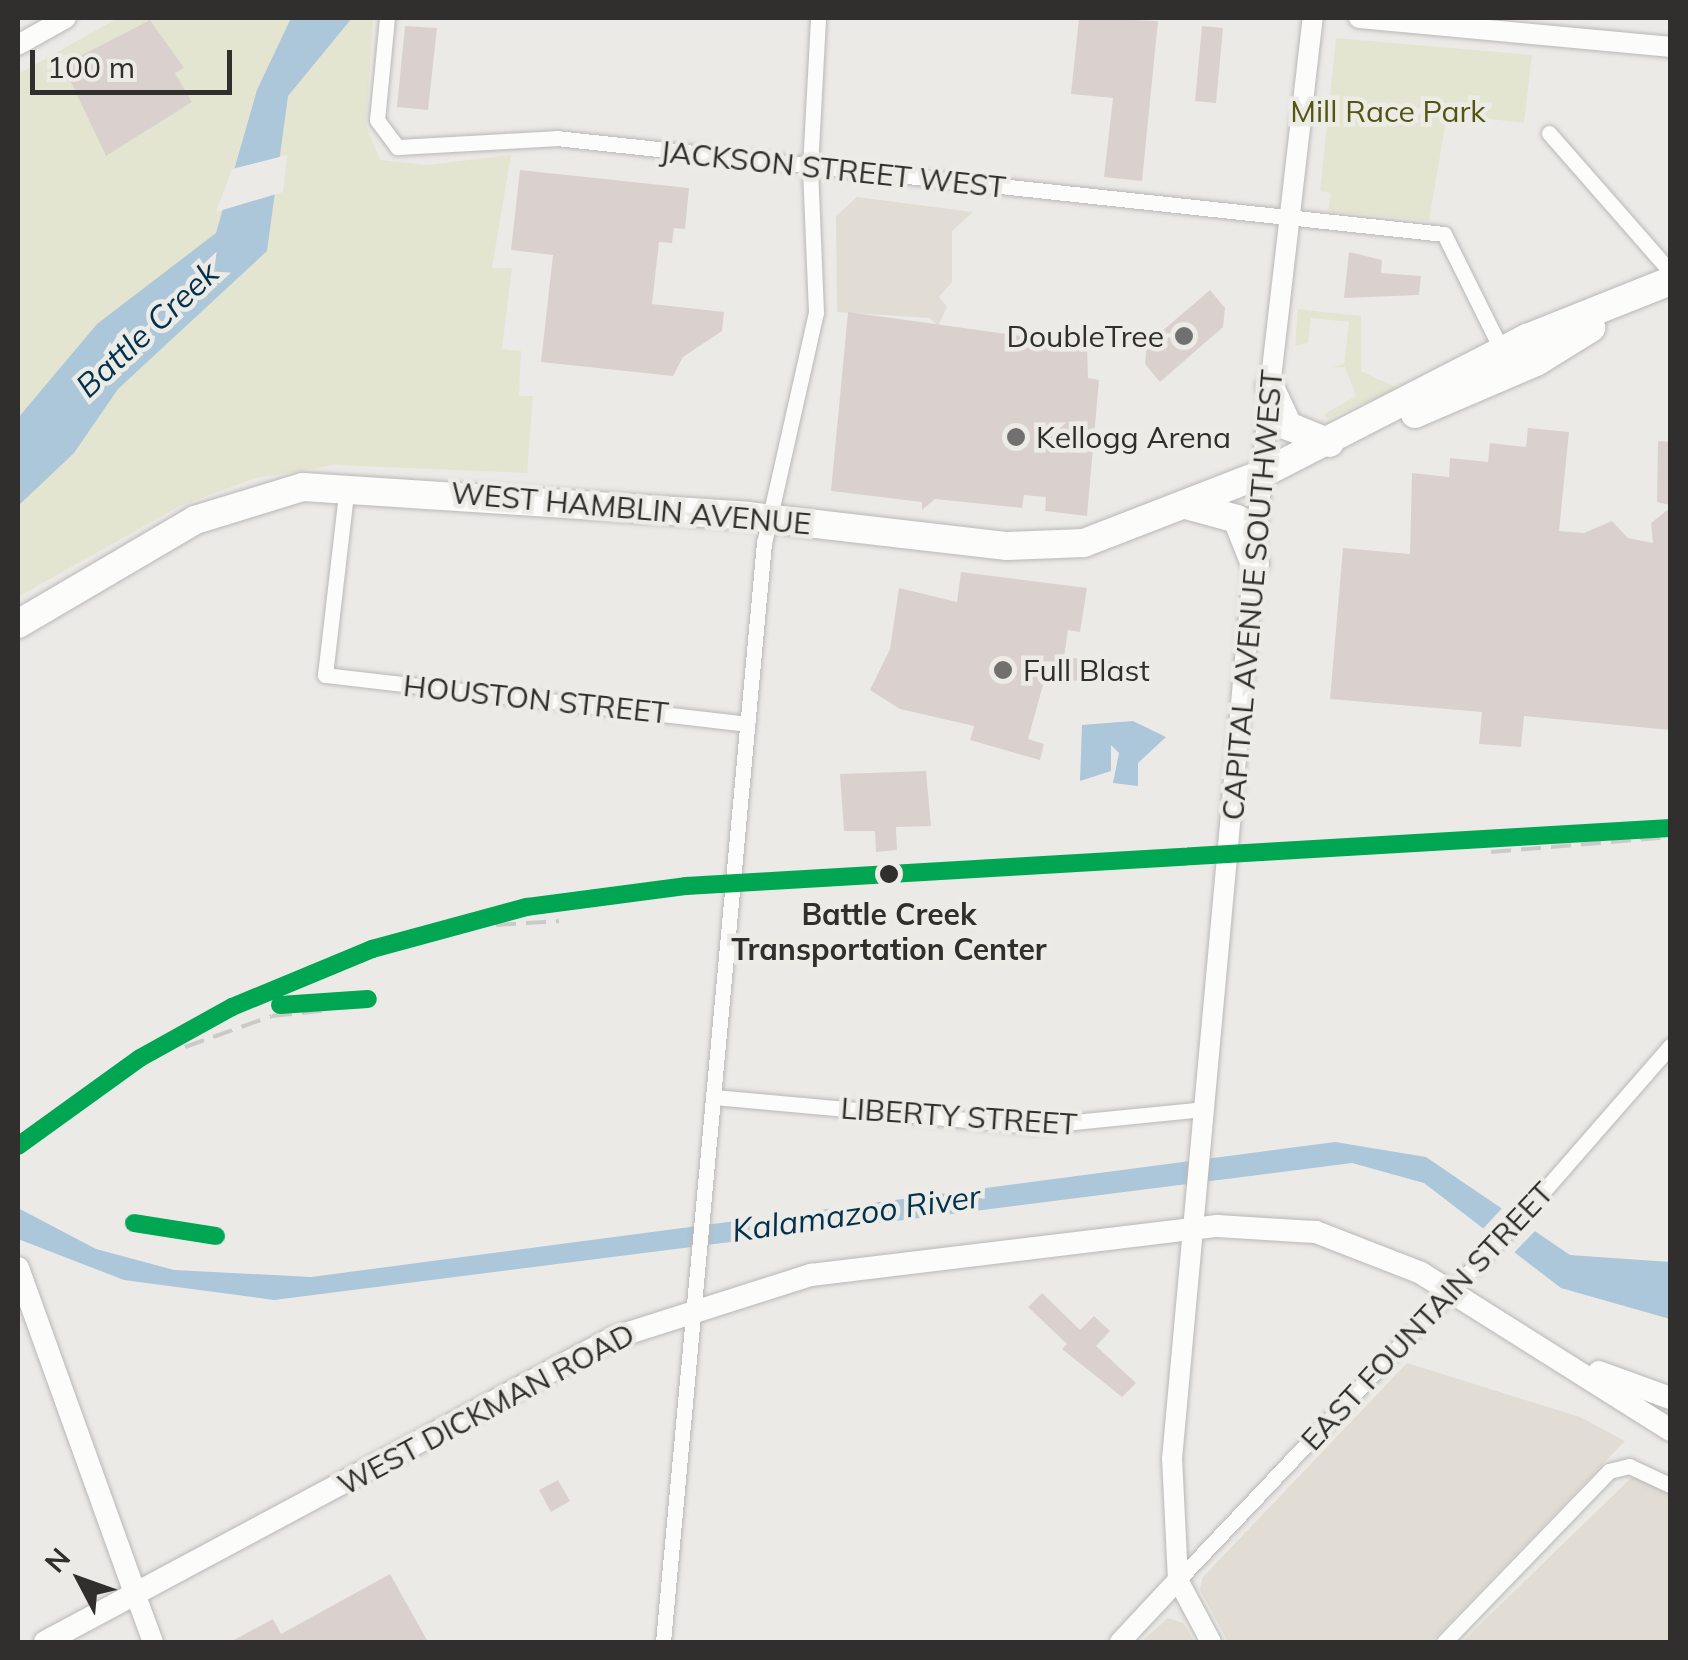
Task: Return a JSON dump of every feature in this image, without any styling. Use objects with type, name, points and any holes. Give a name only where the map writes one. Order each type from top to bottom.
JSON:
[{"type":"highway","name":"WEST HAMBLIN AVENUE","points":[[18,624],[196,520],[249,499],[348,485],[767,519],[1032,548],[1112,535],[1330,443],[1670,280]]},
{"type":"highway","points":[[1270,387],[1288,426],[1330,443]]},
{"type":"highway","points":[[1184,505],[1237,519],[1256,564]]},
{"type":"main road","name":"WEST DICKMAN ROAD","points":[[44,1642],[136,1596],[483,1404],[613,1338],[694,1308],[810,1275],[1194,1228],[1316,1232],[1375,1250],[1572,1362]]},
{"type":"main road","points":[[18,1268],[136,1596]]},
{"type":"main road","points":[[1572,1362],[1670,1398]]},
{"type":"main road","points":[[1572,1362],[1670,1430]]},
{"type":"street","points":[[18,45],[66,18]]},
{"type":"street","name":"JACKSON STREET WEST","points":[[387,18],[378,120],[383,137],[404,147],[488,136],[689,153],[1286,221],[1444,234],[1507,361]]},
{"type":"street","points":[[663,1642],[767,519],[816,318],[810,168],[818,18]]},
{"type":"street","name":"CAPITAL AVENUE SOUTHWEST","points":[[1211,1642],[1178,1580],[1172,1459],[1286,221],[1312,18]]},
{"type":"street","points":[[1358,18],[1670,48]]},
{"type":"street","points":[[1549,134],[1670,270]]},
{"type":"street","name":"HOUSTON STREET","points":[[348,485],[333,676],[747,724]]},
{"type":"street","name":"EAST FOUNTAIN STREET","points":[[1178,1580],[1520,1218],[1670,1046]]},
{"type":"street","name":"LIBERTY STREET","points":[[714,1097],[1034,1126],[1203,1109]]},
{"type":"street","points":[[1444,1642],[1604,1475],[1622,1466],[1670,1484]]},
{"type":"street","points":[[1120,1642],[1178,1580]]},
{"type":"street","points":[[136,1596],[153,1642]]},
{"type":"shaded area","points":[[857,197],[973,212],[952,231],[952,282],[939,297],[947,307],[938,326],[930,318],[837,312],[836,216]]},
{"type":"shaded area","points":[[1407,1363],[1580,1417],[1625,1441],[1431,1642],[1228,1642],[1200,1590],[1202,1578]]},
{"type":"shaded area","points":[[1634,1475],[1670,1494],[1670,1642],[1462,1642]]},
{"type":"shaded area","points":[[1168,1618],[1183,1623],[1195,1642],[1141,1642]]},
{"type":"green space","points":[[118,18],[373,18],[366,125],[380,160],[427,165],[511,155],[492,268],[512,268],[502,349],[521,351],[519,396],[533,396],[527,473],[334,465],[256,478],[180,506],[18,597],[18,74]]},
{"type":"green space","name":"Mill Race Park","points":[[1336,38],[1532,55],[1524,123],[1447,114],[1429,221],[1328,211],[1331,193],[1320,191]]},
{"type":"green space","points":[[1298,309],[1361,316],[1361,371],[1398,388],[1327,419],[1324,414],[1356,396],[1345,367],[1332,367],[1344,364],[1349,322],[1311,318],[1308,343],[1295,346]]},
{"type":"water","name":"Battle Creek","points":[[291,18],[352,18],[288,96],[267,251],[118,389],[74,453],[18,506],[18,418],[97,324],[216,233],[257,90]]},
{"type":"water","points":[[1133,721],[1166,737],[1138,763],[1138,786],[1113,783],[1119,753],[1111,745],[1111,771],[1080,781],[1082,725]]},
{"type":"water","name":"Kalamazoo River","points":[[1335,1142],[1426,1157],[1570,1255],[1670,1262],[1670,1319],[1561,1288],[1424,1183],[1352,1163],[274,1300],[124,1280],[18,1239],[18,1208],[96,1249],[174,1270],[311,1277]]},
{"type":"pier","points":[[287,155],[283,192],[216,212],[232,169]]},
{"type":"pier","points":[[1506,1204],[1535,1231],[1508,1259],[1479,1233]]},
{"type":"building","points":[[1079,18],[1158,21],[1142,181],[1104,177],[1113,98],[1071,94]]},
{"type":"building","points":[[150,20],[184,68],[175,73],[192,102],[106,156],[63,65]]},
{"type":"building","points":[[405,26],[437,28],[428,110],[397,107]]},
{"type":"building","points":[[1202,26],[1223,28],[1216,103],[1195,101]]},
{"type":"building","points":[[520,170],[689,188],[685,229],[674,228],[672,243],[659,242],[652,304],[724,312],[722,331],[683,357],[673,376],[541,362],[553,255],[511,250]]},
{"type":"building","points":[[1349,252],[1382,260],[1381,273],[1421,276],[1419,295],[1344,298]]},
{"type":"building","name":"DoubleTree","points":[[1210,290],[1225,308],[1223,327],[1160,382],[1145,364],[1147,344]]},
{"type":"building","points":[[848,312],[1087,345],[1088,378],[1099,380],[1087,516],[1045,511],[1046,497],[1024,495],[1022,508],[935,499],[922,510],[922,502],[831,491]]},
{"type":"building","points":[[1528,428],[1569,432],[1559,531],[1584,533],[1612,521],[1628,538],[1653,543],[1651,523],[1670,508],[1670,730],[1524,716],[1521,747],[1479,744],[1482,712],[1330,699],[1343,548],[1410,554],[1412,473],[1449,477],[1450,458],[1488,462],[1490,443],[1526,447]]},
{"type":"building","points":[[1658,441],[1670,442],[1670,505],[1657,502]]},
{"type":"building","name":"Full Blast","points":[[961,572],[1087,588],[1080,632],[1068,630],[1064,657],[1126,663],[1123,685],[1045,678],[1028,739],[1044,744],[1040,760],[970,740],[974,726],[900,709],[870,690],[890,649],[899,588],[957,602]]},
{"type":"building","name":"Battle Creek Transportation Center","points":[[926,771],[931,826],[896,827],[897,850],[876,852],[875,831],[844,831],[840,774]]},
{"type":"building","points":[[1042,1293],[1080,1330],[1094,1316],[1110,1331],[1096,1346],[1136,1383],[1122,1397],[1062,1349],[1067,1344],[1028,1307]]},
{"type":"building","points":[[558,1480],[570,1501],[551,1512],[539,1490]]},
{"type":"building","points":[[390,1574],[428,1642],[230,1642],[273,1619],[281,1634]]},
{"type":"railway","points":[[1491,852],[1670,837]]},
{"type":"railway","points":[[18,1146],[140,1058],[232,1007],[372,949],[527,907],[686,886],[1487,839]]},
{"type":"railway","points":[[496,925],[559,921]]},
{"type":"railway","points":[[310,998],[368,999]]},
{"type":"railway","points":[[185,1047],[272,1016],[329,1010]]},
{"type":"railway","points":[[134,1223],[216,1236]]},
{"type":"transit line","points":[[18,1146],[140,1058],[232,1007],[372,949],[527,907],[686,886],[1670,828]]},
{"type":"transit line","points":[[280,1005],[368,999]]},
{"type":"transit line","points":[[134,1223],[216,1236]]},
{"type":"place","name":"DoubleTree","points":[[1184,336]]},
{"type":"place","name":"Kellogg Arena","points":[[1016,437]]},
{"type":"place","name":"Full Blast","points":[[1003,670]]},
{"type":"place","name":"Battle Creek Transportation Center","points":[[889,874]]}]
